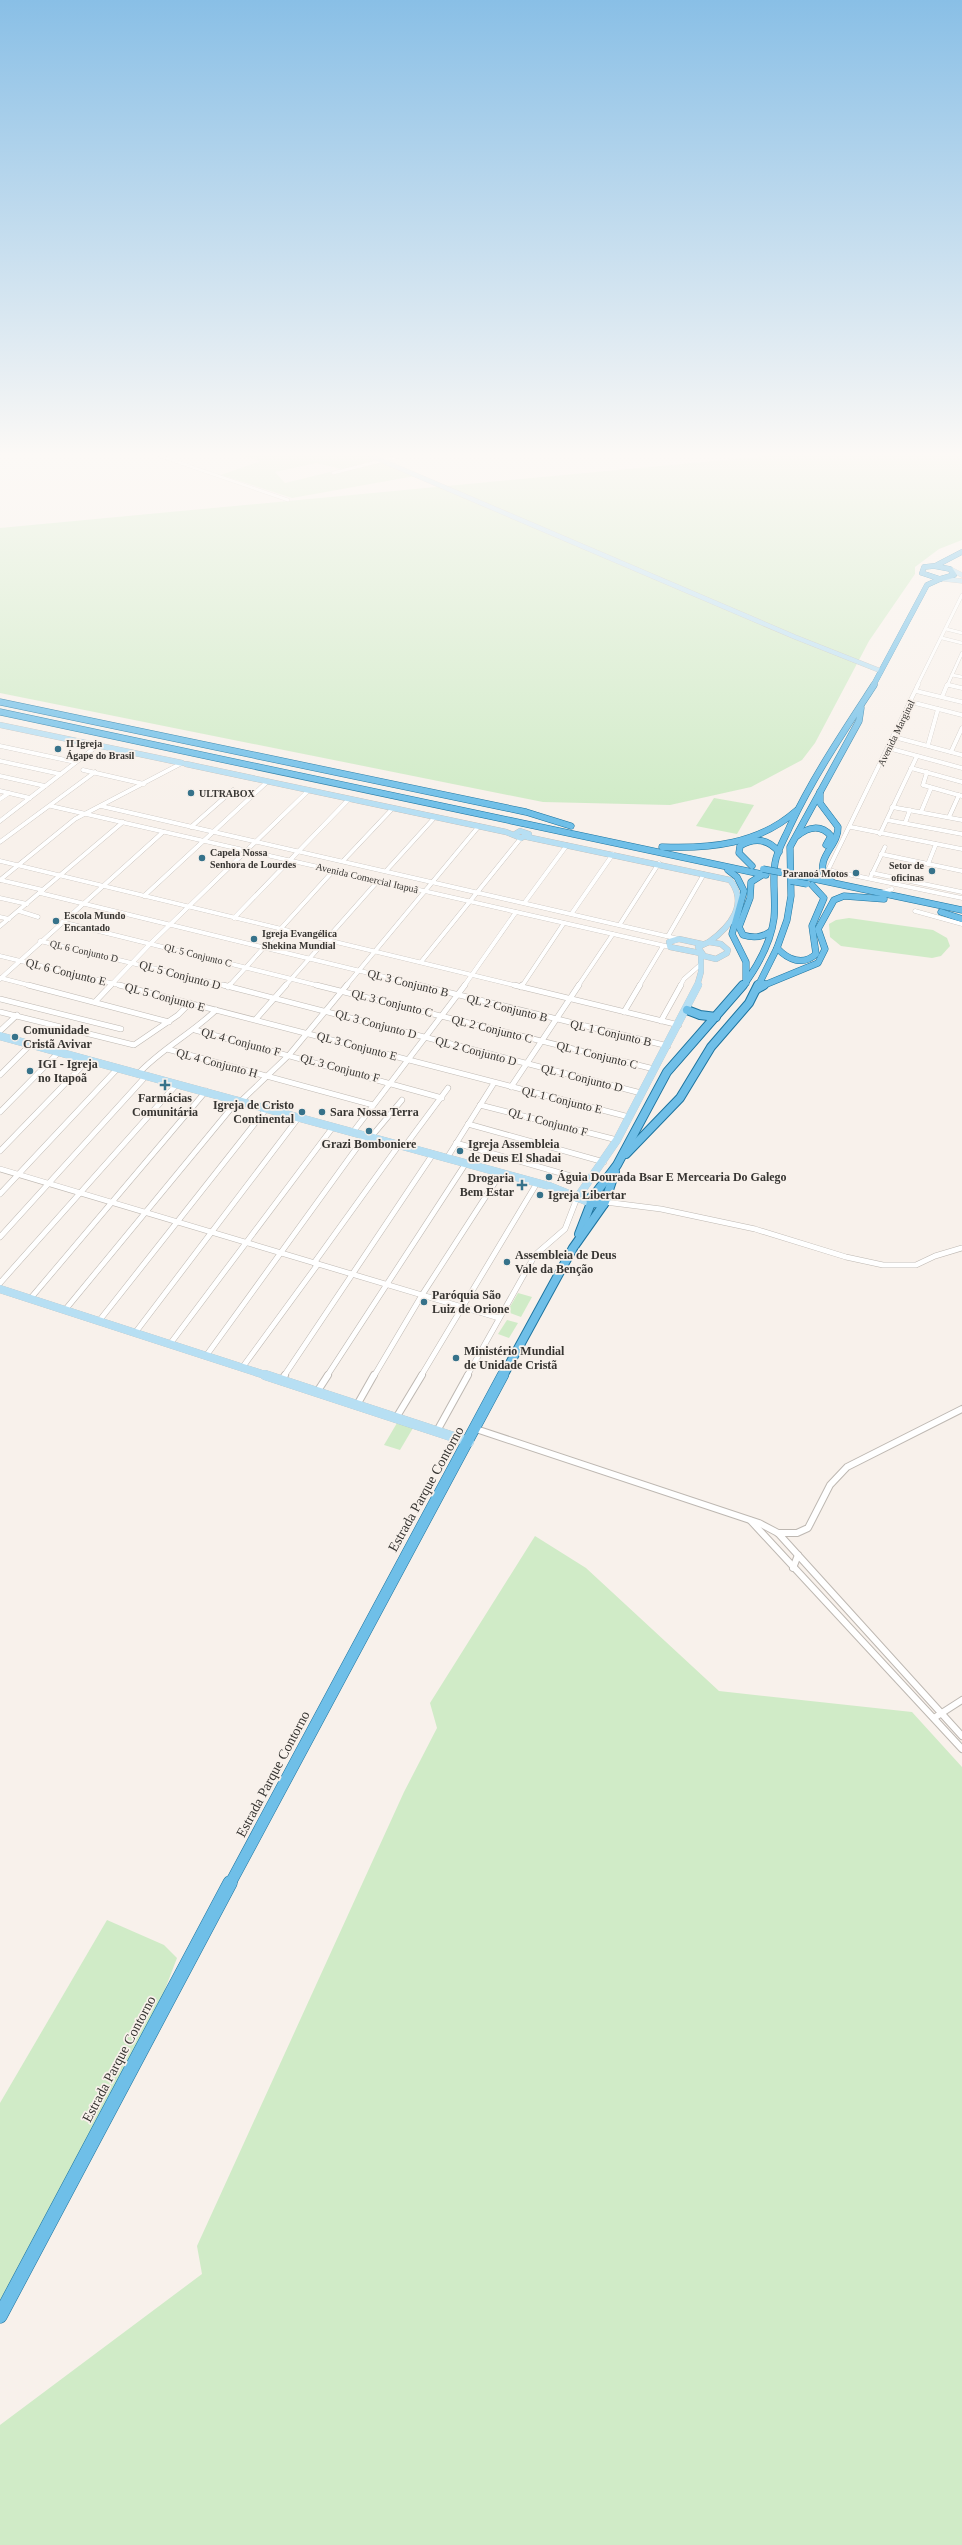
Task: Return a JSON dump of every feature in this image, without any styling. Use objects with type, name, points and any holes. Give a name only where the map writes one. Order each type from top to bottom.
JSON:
[{"type":"main road","points":[[927,585],[954,575]]},
{"type":"main road","points":[[650,847],[697,849],[739,840],[781,825],[799,807],[834,746],[861,707],[927,585],[926,576],[942,579]]},
{"type":"main road","points":[[0,702],[526,812],[600,835],[764,873],[838,885],[915,902],[962,910]]},
{"type":"main road","points":[[618,1162],[680,1098],[711,1047],[738,1018],[757,989],[777,948],[787,920],[790,896],[789,855],[793,840],[859,721],[861,707]]},
{"type":"main road","points":[[0,712],[183,750],[187,760],[209,756],[530,823],[706,862],[750,869]]},
{"type":"main road","points":[[42,721],[42,716],[49,713]]},
{"type":"main road","points":[[304,776],[314,772],[312,767]]},
{"type":"main road","points":[[820,791],[820,803],[837,824],[838,833],[825,857],[821,870],[823,875],[838,885]]},
{"type":"main road","name":"Estrada Parque Contorno","points":[[574,1248],[591,1203],[590,1198],[595,1194],[618,1162],[667,1072],[746,983],[766,946],[775,911],[775,863],[799,807]]},
{"type":"main road","points":[[793,840],[803,830],[811,827],[825,830],[831,836],[808,881]]},
{"type":"main road","points":[[750,869],[739,853],[740,846],[746,841],[766,841],[779,852]]},
{"type":"main road","points":[[706,862],[737,875],[744,887],[743,902],[732,934],[746,962],[746,983]]},
{"type":"main road","points":[[764,873],[751,882],[750,898],[739,927],[743,934],[752,938],[758,938],[770,932]]},
{"type":"main road","points":[[808,881],[938,911],[962,919]]},
{"type":"main road","points":[[777,948],[787,958],[798,961],[807,961],[816,954],[818,948],[812,932],[813,925],[824,898],[808,881]]},
{"type":"main road","points":[[757,989],[780,977],[810,967],[818,962],[825,949],[818,929],[834,900],[844,896],[884,899]]},
{"type":"main road","points":[[686,1010],[700,1015],[716,1017]]},
{"type":"main road","name":"Estrada Parque Contorno","points":[[0,2316],[132,2067],[476,1429],[542,1301],[574,1248],[605,1202],[618,1162]]},
{"type":"main road","points":[[595,1194],[605,1202]]},
{"type":"main road","points":[[591,1203],[605,1202]]},
{"type":"street","points":[[651,575],[881,671]]},
{"type":"street","points":[[942,579],[962,581]]},
{"type":"street","name":"Avenida Marginal","points":[[869,880],[828,870],[851,827],[962,595]]},
{"type":"street","points":[[946,629],[962,633]]},
{"type":"street","points":[[942,638],[962,643]]},
{"type":"street","points":[[942,697],[962,654]]},
{"type":"street","points":[[957,664],[962,665]]},
{"type":"street","points":[[952,674],[962,677]]},
{"type":"street","points":[[947,685],[962,688]]},
{"type":"street","points":[[916,691],[962,702]]},
{"type":"street","points":[[911,702],[962,715]]},
{"type":"street","points":[[928,746],[938,709]]},
{"type":"street","points":[[0,725],[166,760],[187,760],[202,768],[506,832],[522,834],[730,880],[739,892],[740,900],[721,934],[709,942],[702,944],[679,939],[669,942],[624,1012]]},
{"type":"street","points":[[951,752],[960,738],[962,728]]},
{"type":"street","points":[[894,736],[962,755]]},
{"type":"street","points":[[0,746],[75,762]]},
{"type":"street","points":[[0,821],[97,746]]},
{"type":"street","points":[[888,748],[962,768]]},
{"type":"street","points":[[880,834],[917,756]]},
{"type":"street","points":[[0,880],[68,824],[172,770],[187,760]]},
{"type":"street","points":[[0,761],[60,774]]},
{"type":"street","points":[[911,768],[962,782]]},
{"type":"street","points":[[83,770],[144,784]]},
{"type":"street","points":[[0,842],[45,807],[51,806],[95,772]]},
{"type":"street","points":[[927,772],[923,784],[931,788],[960,795],[949,817]]},
{"type":"street","points":[[0,776],[45,786]]},
{"type":"street","points":[[144,896],[267,782]]},
{"type":"street","points":[[921,812],[931,788]]},
{"type":"street","points":[[191,827],[233,790]]},
{"type":"street","points":[[95,1002],[151,943],[190,907],[309,790]]},
{"type":"street","points":[[0,791],[30,798]]},
{"type":"street","points":[[0,799],[9,793]]},
{"type":"street","points":[[234,918],[349,799]]},
{"type":"street","name":"Avenida Comercial Itapuã","points":[[51,806],[667,946]]},
{"type":"street","name":"Avenida Comercial Itapuã","points":[[101,806],[525,902],[679,939]]},
{"type":"street","points":[[892,807],[962,820]]},
{"type":"street","points":[[343,861],[392,808]]},
{"type":"street","points":[[905,823],[910,810]]},
{"type":"street","points":[[386,871],[435,817]]},
{"type":"street","points":[[887,820],[962,834]]},
{"type":"street","points":[[0,926],[123,822]]},
{"type":"street","points":[[421,962],[478,892],[530,823]]},
{"type":"street","points":[[65,1310],[239,1101],[268,1077],[326,1012],[374,951],[479,826]]},
{"type":"street","points":[[851,827],[880,834],[962,849]]},
{"type":"street","name":"QL 6 Conjunto D","points":[[40,941],[163,832]]},
{"type":"street","points":[[838,833],[846,834]]},
{"type":"street","points":[[928,864],[936,844]]},
{"type":"street","points":[[525,902],[567,845]]},
{"type":"street","points":[[885,847],[869,880],[893,887],[962,898]]},
{"type":"street","points":[[572,913],[613,854]]},
{"type":"street","points":[[881,854],[962,871]]},
{"type":"street","points":[[0,861],[679,1025]]},
{"type":"street","points":[[620,924],[659,864]]},
{"type":"street","points":[[228,987],[333,871]]},
{"type":"street","points":[[872,873],[962,892]]},
{"type":"street","points":[[668,936],[704,874]]},
{"type":"street","name":"QL 3 Conjunto B","points":[[0,880],[82,904],[171,924],[263,948],[458,995]]},
{"type":"street","points":[[256,1019],[312,959],[378,881]]},
{"type":"street","points":[[847,888],[881,893],[893,887]]},
{"type":"street","points":[[893,887],[895,896],[915,902]]},
{"type":"street","points":[[0,898],[27,904]]},
{"type":"street","points":[[19,911],[38,917]]},
{"type":"street","points":[[915,911],[962,924]]},
{"type":"street","points":[[353,1132],[458,995],[516,912]]},
{"type":"street","points":[[0,917],[9,919]]},
{"type":"street","name":"QL 5 Conjunto C","points":[[62,922],[293,979]]},
{"type":"street","points":[[521,987],[564,923]]},
{"type":"street","points":[[556,1020],[613,934]]},
{"type":"street","points":[[721,934],[721,944]]},
{"type":"street","points":[[1,978],[40,941]]},
{"type":"street","name":"QL 6 Conjunto D","points":[[40,941],[133,962]]},
{"type":"street","points":[[661,1020],[684,979],[710,958],[725,956],[728,950],[721,944],[709,942]]},
{"type":"street","points":[[437,1431],[535,1255],[565,1229],[579,1195],[588,1181],[604,1162],[617,1140],[654,1069],[668,1046],[699,984],[700,954],[698,947],[702,944]]},
{"type":"street","points":[[667,946],[710,958]]},
{"type":"street","name":"QL 6 Conjunto E","points":[[0,956],[114,983]]},
{"type":"street","name":"QL 5 Conjunto D","points":[[133,962],[274,998]]},
{"type":"street","points":[[1,978],[169,1022]]},
{"type":"street","name":"QL 3 Conjunto C","points":[[293,979],[442,1016]]},
{"type":"street","name":"QL 5 Conjunto E","points":[[114,983],[256,1019]]},
{"type":"street","name":"QL 2 Conjunto B","points":[[458,995],[556,1020]]},
{"type":"street","name":"QL 3 Conjunto D","points":[[274,998],[425,1037]]},
{"type":"street","points":[[0,999],[121,1029]]},
{"type":"street","points":[[0,1012],[132,1045],[138,1044],[169,1022],[190,1003]]},
{"type":"street","name":"QL 4 Conjunto F","points":[[195,1030],[216,1010]]},
{"type":"street","points":[[17,1016],[1,1036],[537,1183],[579,1195],[591,1203]]},
{"type":"street","name":"QL 2 Conjunto C","points":[[442,1016],[542,1042]]},
{"type":"street","name":"QL 3 Conjunto E","points":[[256,1019],[494,1083]]},
{"type":"street","name":"QL 1 Conjunto B","points":[[542,1042],[556,1020],[668,1046]]},
{"type":"street","points":[[138,1074],[146,1064],[195,1030]]},
{"type":"street","name":"QL 4 Conjunto F","points":[[195,1030],[289,1055]]},
{"type":"street","name":"QL 2 Conjunto D","points":[[425,1037],[527,1064]]},
{"type":"street","name":"QL 1 Conjunto C","points":[[527,1064],[542,1042],[654,1069]]},
{"type":"street","points":[[0,1075],[31,1044]]},
{"type":"street","name":"QL 4 Conjunto H","points":[[167,1049],[373,1106]]},
{"type":"street","points":[[0,1112],[59,1052]]},
{"type":"street","name":"QL 3 Conjunto F","points":[[289,1055],[390,1082],[442,1098]]},
{"type":"street","points":[[0,1151],[88,1060]]},
{"type":"street","name":"QL 1 Conjunto D","points":[[511,1087],[527,1064],[641,1093]]},
{"type":"street","points":[[0,1194],[118,1068]]},
{"type":"street","points":[[0,1237],[146,1076]]},
{"type":"street","points":[[447,1158],[494,1083]]},
{"type":"street","name":"QL 1 Conjunto E","points":[[494,1083],[629,1117]]},
{"type":"street","points":[[0,1283],[177,1084]]},
{"type":"street","points":[[242,1368],[402,1145],[442,1098],[448,1088]]},
{"type":"street","points":[[30,1299],[113,1203],[206,1091]]},
{"type":"street","points":[[206,1356],[280,1253],[368,1136],[402,1100]]},
{"type":"street","name":"QL 1 Conjunto F","points":[[480,1105],[617,1140]]},
{"type":"street","points":[[99,1321],[267,1108]]},
{"type":"street","points":[[135,1333],[213,1233],[299,1117]]},
{"type":"street","points":[[468,1124],[604,1162]]},
{"type":"street","points":[[170,1344],[333,1127]]},
{"type":"street","points":[[456,1143],[588,1181]]},
{"type":"street","points":[[282,1381],[351,1274],[433,1154]]},
{"type":"street","points":[[317,1392],[466,1163]]},
{"type":"street","points":[[0,1169],[500,1318]]},
{"type":"street","points":[[357,1405],[422,1295],[501,1173]]},
{"type":"street","points":[[396,1418],[464,1308],[537,1183]]},
{"type":"street","points":[[579,1195],[595,1194]]},
{"type":"street","points":[[605,1202],[661,1209],[755,1229],[846,1257],[883,1265],[916,1265],[935,1256],[962,1248]]},
{"type":"street","points":[[0,1289],[469,1442]]},
{"type":"street","points":[[476,1429],[751,1521],[778,1532],[796,1533],[805,1530],[810,1524],[828,1486],[837,1475],[847,1467],[962,1409]]},
{"type":"street","points":[[751,1521],[962,1749]]},
{"type":"street","points":[[778,1532],[875,1642],[962,1736]]},
{"type":"street","points":[[793,1568],[798,1555]]},
{"type":"street","points":[[867,1647],[875,1642]]},
{"type":"street","points":[[934,1718],[962,1700]]},
{"type":"green space","points":[[0,575],[914,575],[869,641],[815,743],[802,760],[751,787],[670,805],[543,802],[0,693]]},
{"type":"green space","points":[[714,798],[754,805],[737,834],[696,826]]},
{"type":"green space","points":[[849,918],[933,930],[947,938],[950,946],[941,956],[932,958],[841,946],[830,937],[829,924],[836,920]]},
{"type":"green space","points":[[518,1293],[532,1297],[521,1317],[507,1312]]},
{"type":"green space","points":[[507,1320],[518,1323],[509,1338],[498,1334]]},
{"type":"green space","points":[[397,1423],[413,1428],[400,1450],[384,1445]]},
{"type":"green space","points":[[535,1536],[586,1568],[719,1691],[912,1712],[962,1767],[962,2545],[0,2545],[0,2425],[202,2274],[197,2246],[404,1792],[437,1728],[430,1703]]},
{"type":"green space","points":[[107,1920],[164,1945],[177,1958],[159,2005],[0,2301],[0,2103]]},
{"type":"place","name":"II Igreja Ágape do Brasil","points":[[58,749]]},
{"type":"place","name":"ULTRABOX","points":[[191,793]]},
{"type":"place","name":"Capela Nossa Senhora de Lourdes","points":[[202,858]]},
{"type":"place","name":"Setor de oficinas","points":[[932,871]]},
{"type":"place","name":"Paranoá Motos","points":[[856,873]]},
{"type":"place","name":"Escola Mundo Encantado","points":[[56,921]]},
{"type":"place","name":"Igreja Evangélica Shekina Mundial","points":[[254,939]]},
{"type":"place","name":"Comunidade Cristã Avivar","points":[[15,1037]]},
{"type":"place","name":"IGI - Igreja no Itapoã","points":[[30,1071]]},
{"type":"place","name":"Farmácias Comunitária","points":[[165,1085]]},
{"type":"place","name":"Igreja de Cristo Continental","points":[[302,1112]]},
{"type":"place","name":"Sara Nossa Terra","points":[[322,1112]]},
{"type":"place","name":"Grazi Bomboniere","points":[[369,1131]]},
{"type":"place","name":"Igreja Assembleia de Deus El Shadai","points":[[460,1151]]},
{"type":"place","name":"Águia Dourada Bsar E Mercearia Do Galego","points":[[549,1177]]},
{"type":"place","name":"Drogaria Bem Estar","points":[[522,1185]]},
{"type":"place","name":"Igreja Libertar","points":[[540,1195]]},
{"type":"place","name":"Assembleia de Deus Vale da Benção","points":[[507,1262]]},
{"type":"place","name":"Paróquia São Luiz de Orione","points":[[424,1302]]},
{"type":"place","name":"Ministério Mundial de Unidade Cristã","points":[[456,1358]]}]
